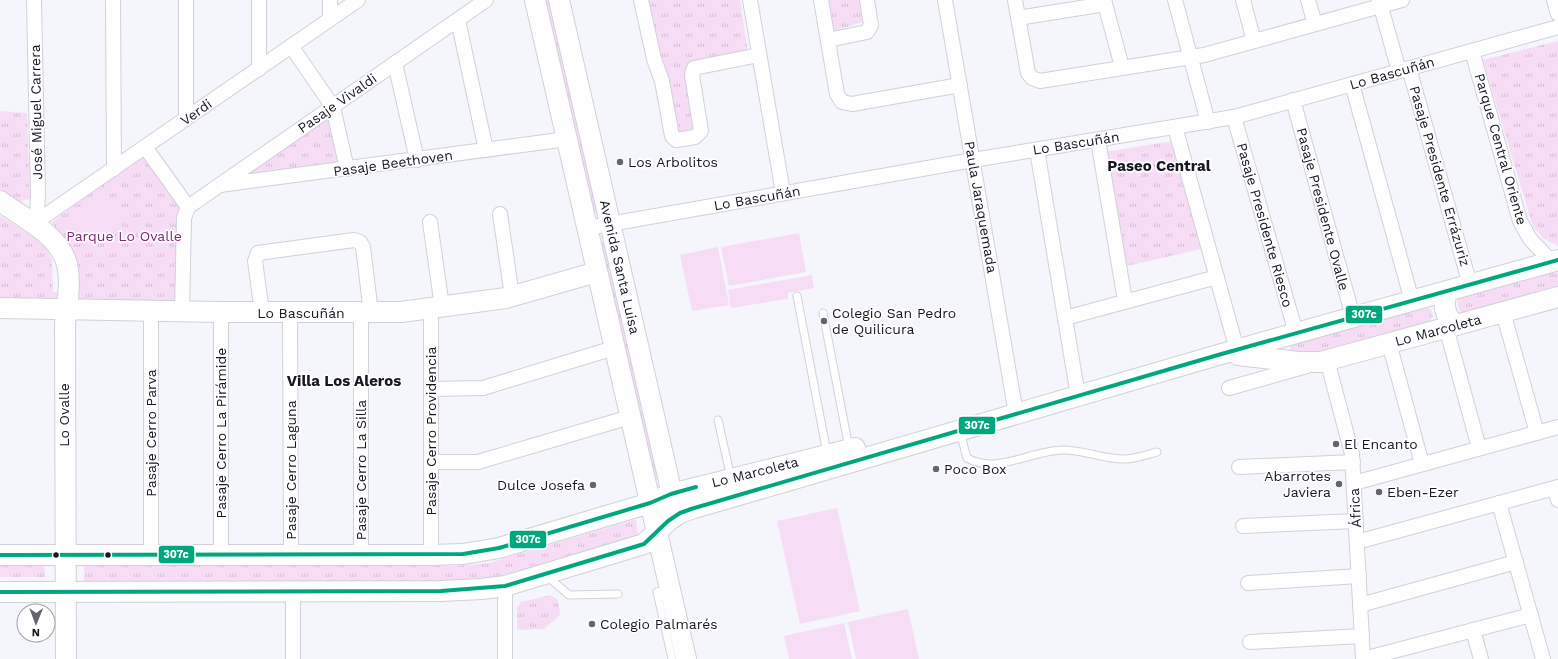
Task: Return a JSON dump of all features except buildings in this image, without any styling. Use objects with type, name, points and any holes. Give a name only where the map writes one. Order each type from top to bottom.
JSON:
[{"type":"street","name":"José Miguel Carrera","points":[[33,224],[38,199],[34,0]]},
{"type":"street","points":[[114,0],[114,169]]},
{"type":"street","points":[[186,0],[186,118]]},
{"type":"street","points":[[259,0],[259,68]]},
{"type":"street","points":[[330,0],[330,19]]},
{"type":"street","name":"Verdi","points":[[33,224],[358,0]]},
{"type":"street","name":"Pasaje Vivaldi","points":[[188,207],[486,0]]},
{"type":"street","name":"Avenida Santa Luisa","points":[[535,0],[686,659]]},
{"type":"street","name":"Avenida Santa Luisa","points":[[559,0],[671,494]]},
{"type":"street","points":[[641,0],[654,59],[662,81],[674,139],[680,140],[695,138],[700,134],[701,129],[692,75],[693,69],[698,66],[759,55]]},
{"type":"street","points":[[750,0],[783,193]]},
{"type":"street","points":[[821,0],[837,94],[842,102],[852,104],[960,85]]},
{"type":"street","points":[[828,40],[863,34],[870,29],[871,21],[867,0]]},
{"type":"street","name":"Paula Jaraquemada","points":[[945,0],[1016,414]]},
{"type":"street","points":[[1015,0],[1027,70],[1032,78],[1044,81],[1122,67],[1204,55],[1315,24],[1380,3],[1402,0]]},
{"type":"street","points":[[1175,0],[1208,122]]},
{"type":"street","points":[[1243,0],[1254,40]]},
{"type":"street","points":[[1308,0],[1315,24]]},
{"type":"street","points":[[1554,0],[1558,14]]},
{"type":"street","points":[[1018,18],[1104,2],[1122,67]]},
{"type":"street","name":"Pasaje Presidente Errázuriz","points":[[1380,3],[1404,70],[1470,285]]},
{"type":"street","points":[[458,20],[486,150]]},
{"type":"street","name":"Lo Bascuñán","points":[[587,228],[973,160],[1234,117],[1558,27]]},
{"type":"street","points":[[291,46],[332,107],[347,169]]},
{"type":"street","name":"Parque Central Oriente","points":[[1472,51],[1520,221],[1530,239],[1555,261]]},
{"type":"street","points":[[395,63],[417,160]]},
{"type":"street","points":[[1352,84],[1412,301]]},
{"type":"street","name":"Pasaje Presidente Ovalle","points":[[1293,100],[1353,317]]},
{"type":"street","name":"Pasaje Presidente Riesco","points":[[1234,117],[1296,334]]},
{"type":"street","points":[[1175,127],[1217,277],[1244,353],[1258,380]]},
{"type":"street","name":"Pasaje Beethoven","points":[[218,186],[567,139]]},
{"type":"street","points":[[1098,140],[1125,302]]},
{"type":"street","points":[[145,147],[188,207],[184,222],[182,312]]},
{"type":"street","points":[[1037,150],[1078,396]]},
{"type":"street","name":"Lo Ovalle","points":[[0,201],[33,224],[54,242],[66,261],[68,280],[64,323],[66,659]]},
{"type":"street","points":[[500,214],[512,296]]},
{"type":"street","name":"Pasaje Cerro Providencia","points":[[430,222],[436,308],[431,389],[431,555]]},
{"type":"street","name":"Pasaje Cerro La Silla","points":[[262,312],[255,261],[258,253],[354,240],[360,242],[363,247],[366,313],[361,555]]},
{"type":"street","name":"Lo Marcoleta","points":[[1244,353],[1296,334],[1353,317],[1555,261]]},
{"type":"street","name":"Lo Bascuñán","points":[[0,308],[66,308],[182,312],[400,312],[512,296],[597,272]]},
{"type":"street","points":[[1065,318],[1217,277]]},
{"type":"street","points":[[1448,291],[1444,304],[1445,310],[1451,321],[1479,448]]},
{"type":"street","name":"Lo Marcoleta","points":[[1229,388],[1558,297]]},
{"type":"street","name":"Pasaje Cerro Parva","points":[[151,311],[151,555]]},
{"type":"street","name":"Pasaje Cerro La Pirámide","points":[[221,312],[221,555]]},
{"type":"street","points":[[1503,312],[1537,433]]},
{"type":"street","name":"Pasaje Cerro Laguna","points":[[290,313],[291,555]]},
{"type":"street","points":[[1389,343],[1422,464]]},
{"type":"street","points":[[431,389],[483,388],[614,348]]},
{"type":"street","name":"Lo Marcoleta","points":[[0,592],[462,591],[504,586],[644,544],[668,521],[680,513],[1218,355],[1244,353],[1298,362],[1323,361]]},
{"type":"street","name":"África","points":[[1323,361],[1349,437],[1353,462],[1363,659]]},
{"type":"street","points":[[431,462],[478,462],[630,417]]},
{"type":"street","points":[[1354,483],[1558,427]]},
{"type":"street","name":"Lo Marcoleta","points":[[0,555],[463,554],[493,549],[650,504],[671,494],[731,478],[898,440],[919,443]]},
{"type":"street","points":[[1239,467],[1353,462]]},
{"type":"street","points":[[1357,542],[1499,503],[1557,492]]},
{"type":"street","points":[[657,532],[671,494]]},
{"type":"street","points":[[1499,503],[1543,659]]},
{"type":"street","points":[[1243,526],[1356,521]]},
{"type":"street","points":[[1360,604],[1516,562]]},
{"type":"street","points":[[1248,583],[1359,576]]},
{"type":"street","points":[[504,586],[505,659]]},
{"type":"street","points":[[293,591],[293,659]]},
{"type":"street","points":[[1363,659],[1531,616]]},
{"type":"street","points":[[1473,630],[1481,659]]},
{"type":"street","points":[[1250,642],[1362,636]]},
{"type":"lane","points":[[798,296],[828,455]]},
{"type":"lane","points":[[823,313],[849,450]]},
{"type":"lane","points":[[718,420],[731,478]]},
{"type":"lane","points":[[960,431],[967,458],[982,464],[995,464],[1051,451],[1064,450],[1123,459],[1157,452]]},
{"type":"lane","points":[[545,574],[569,595],[618,594]]},
{"type":"lane","points":[[670,589],[657,592],[672,659]]},
{"type":"green space","points":[[544,0],[554,0],[603,211],[592,213]]},
{"type":"green space","points":[[644,0],[740,0],[748,53],[687,64],[698,131],[679,137]]},
{"type":"green space","points":[[827,0],[862,0],[866,21],[833,31]]},
{"type":"green space","points":[[1558,41],[1558,246],[1544,239],[1533,227],[1483,60]]},
{"type":"green space","points":[[0,111],[27,113],[30,199],[0,206],[12,198],[0,188]]},
{"type":"green space","points":[[329,116],[343,167],[239,178]]},
{"type":"green space","points":[[1172,141],[1201,249],[1127,266],[1105,152]]},
{"type":"green space","name":"Parque Lo Ovalle","points":[[143,154],[182,208],[177,302],[0,300],[0,216],[43,241],[52,260],[53,292],[76,293],[74,257],[52,222]]},
{"type":"green space","points":[[113,197],[124,222],[78,241],[68,216]]},
{"type":"green space","points":[[799,233],[806,272],[729,286],[721,247]]},
{"type":"green space","points":[[609,240],[665,478],[655,480],[599,243]]},
{"type":"green space","points":[[718,247],[729,305],[692,311],[680,255]]},
{"type":"green space","points":[[1558,269],[1558,290],[1461,314],[1457,302],[1460,297]]},
{"type":"green space","points":[[812,275],[814,288],[788,293],[788,299],[731,308],[728,290]]},
{"type":"green space","points":[[1424,308],[1431,309],[1433,317],[1428,323],[1326,352],[1298,355],[1289,350],[1293,343]]},
{"type":"green space","points":[[837,508],[860,611],[800,624],[777,521]]},
{"type":"green space","points":[[636,519],[638,535],[499,576],[458,581],[84,581],[84,564],[454,566],[489,563]]},
{"type":"green space","points":[[0,563],[44,563],[45,577],[0,577]]},
{"type":"green space","points":[[551,595],[558,600],[560,615],[544,629],[517,630],[517,607],[521,602]]},
{"type":"green space","points":[[908,609],[919,659],[856,659],[848,622]]},
{"type":"green space","points":[[844,623],[852,659],[789,659],[784,636]]},
{"type":"transit line","name":"307c","points":[[0,592],[441,591],[505,586],[644,544],[668,521],[680,513],[691,509],[1218,355],[1558,260]]},
{"type":"transit line","name":"307c","points":[[0,555],[463,554],[499,548],[650,503],[671,494],[696,487]]},
{"type":"place","name":"Los Arbolitos","points":[[620,162]]},
{"type":"place","name":"Colegio San Pedro de Quilicura","points":[[824,321]]},
{"type":"place","name":"El Encanto","points":[[1336,444]]},
{"type":"place","name":"Poco Box","points":[[936,469]]},
{"type":"place","name":"Abarrotes Javiera","points":[[1339,484]]},
{"type":"place","name":"Dulce Josefa","points":[[593,485]]},
{"type":"place","name":"Eben-Ezer","points":[[1379,492]]},
{"type":"place","name":"Colegio Palmarés","points":[[592,624]]},
{"type":"district","name":"Paseo Central","points":[[1159,166]]},
{"type":"district","name":"Villa Los Aleros","points":[[344,381]]}]
